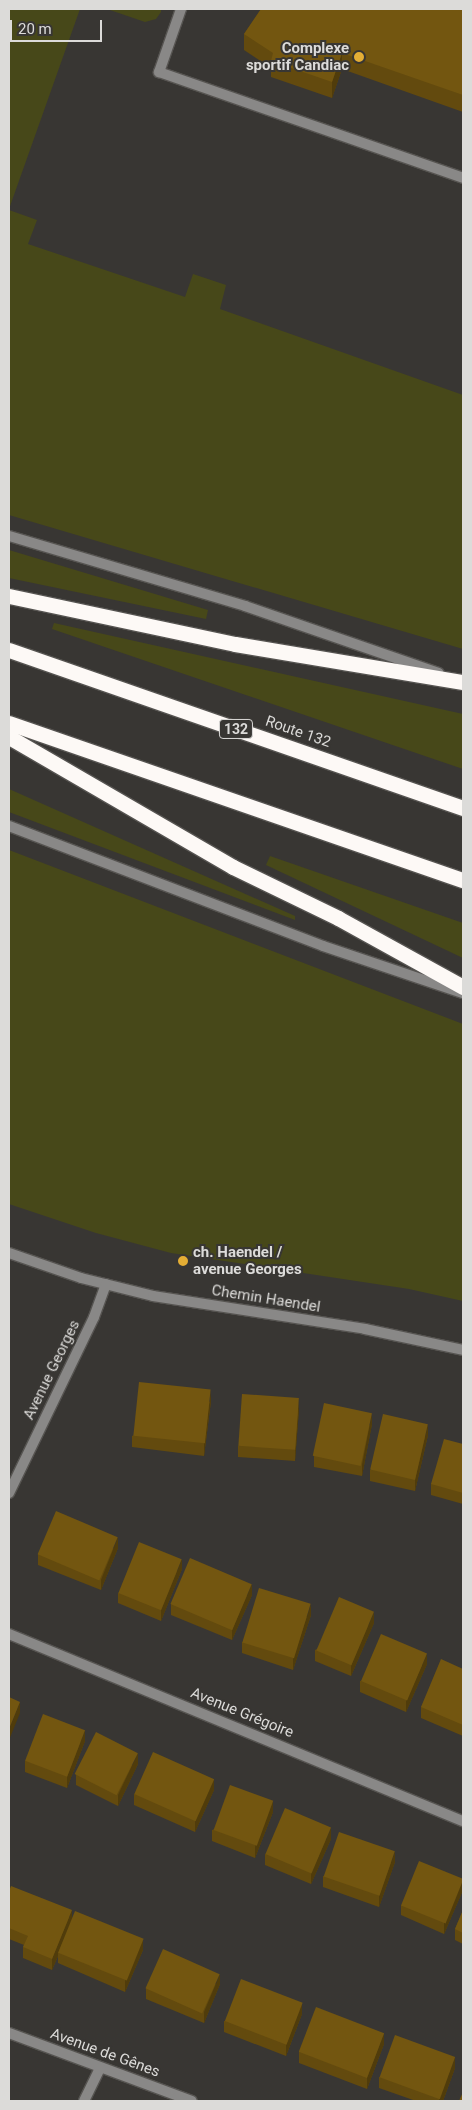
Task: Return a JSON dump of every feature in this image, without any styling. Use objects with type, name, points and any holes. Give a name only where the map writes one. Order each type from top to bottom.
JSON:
[{"type":"highway","points":[[9,596],[235,644],[463,681]]},
{"type":"highway","name":"Route 132","points":[[9,650],[463,808]]},
{"type":"highway","points":[[9,722],[463,880]]},
{"type":"highway","points":[[9,737],[234,866],[338,918],[463,987]]},
{"type":"street","points":[[181,9],[159,72],[463,178]]},
{"type":"street","points":[[9,536],[245,606],[463,681]]},
{"type":"street","points":[[9,826],[323,946],[463,993]]},
{"type":"street","name":"Chemin Haendel","points":[[9,1254],[106,1284],[177,1300],[415,1338],[463,1350]]},
{"type":"street","name":"Avenue Georges","points":[[9,1493],[94,1317],[106,1284]]},
{"type":"street","name":"Avenue Grégoire","points":[[9,1634],[463,1821]]},
{"type":"street","name":"Avenue de Gênes","points":[[9,2033],[192,2101]]},
{"type":"street","points":[[84,2101],[100,2068]]},
{"type":"shaded area","points":[[9,9],[80,9],[9,209]]},
{"type":"shaded area","points":[[107,9],[161,9],[161,12],[156,19],[145,22]]},
{"type":"shaded area","points":[[9,210],[37,220],[28,244],[185,297],[193,274],[226,285],[220,309],[463,395],[463,649],[9,515]]},
{"type":"shaded area","points":[[9,550],[208,610],[206,619],[9,578]]},
{"type":"shaded area","points":[[54,623],[463,714],[463,769],[52,629]]},
{"type":"shaded area","points":[[9,789],[295,916],[295,920],[9,812]]},
{"type":"shaded area","points":[[9,850],[463,1024],[463,1301],[409,1289],[171,1253],[96,1233],[9,1204]]},
{"type":"shaded area","points":[[270,856],[463,923],[463,958],[266,865]]},
{"type":"building","name":"Complexe sportif Candiac","points":[[261,9],[463,9],[463,95],[342,53],[332,82],[271,61],[273,53],[244,34]]},
{"type":"building","points":[[139,1382],[211,1390],[205,1443],[133,1436]]},
{"type":"building","points":[[242,1394],[299,1398],[295,1450],[238,1446]]},
{"type":"building","points":[[324,1403],[372,1413],[361,1466],[313,1456]]},
{"type":"building","points":[[383,1414],[428,1424],[415,1480],[370,1470]]},
{"type":"building","points":[[444,1439],[463,1444],[463,1493],[431,1484]]},
{"type":"building","points":[[56,1511],[118,1537],[99,1580],[38,1554]]},
{"type":"building","points":[[139,1542],[182,1559],[161,1610],[118,1593]]},
{"type":"building","points":[[190,1558],[252,1584],[232,1630],[170,1604]]},
{"type":"building","points":[[259,1588],[311,1604],[294,1658],[242,1643]]},
{"type":"building","points":[[339,1597],[374,1612],[351,1665],[316,1650]]},
{"type":"building","points":[[381,1634],[427,1654],[407,1700],[361,1681]]},
{"type":"building","points":[[441,1659],[463,1669],[463,1725],[421,1707]]},
{"type":"building","points":[[9,1697],[20,1702],[9,1729]]},
{"type":"building","points":[[43,1714],[85,1730],[67,1777],[25,1761]]},
{"type":"building","points":[[96,1732],[138,1753],[117,1795],[75,1774]]},
{"type":"building","points":[[153,1752],[214,1779],[195,1821],[134,1794]]},
{"type":"building","points":[[230,1785],[273,1801],[257,1846],[214,1830]]},
{"type":"building","points":[[285,1808],[331,1828],[311,1874],[265,1854]]},
{"type":"building","points":[[339,1832],[395,1851],[379,1896],[324,1876]]},
{"type":"building","points":[[419,1861],[463,1879],[446,1923],[401,1906]]},
{"type":"building","points":[[11,1886],[72,1910],[52,1959],[23,1947],[28,1936],[9,1928],[9,1891]]},
{"type":"building","points":[[463,1910],[463,1933],[455,1929]]},
{"type":"building","points":[[75,1911],[144,1939],[127,1980],[58,1953]]},
{"type":"building","points":[[163,1949],[220,1974],[202,2014],[146,1988]]},
{"type":"building","points":[[241,1979],[303,2003],[286,2045],[225,2021]]},
{"type":"building","points":[[316,2007],[384,2033],[367,2078],[299,2052]]},
{"type":"building","points":[[395,2035],[455,2057],[440,2099],[380,2077]]},
{"type":"building","points":[[463,2092],[463,2101],[459,2101]]},
{"type":"place","name":"Complexe sportif Candiac","points":[[359,57]]},
{"type":"place","name":"ch. Haendel / avenue Georges","points":[[183,1261]]}]
